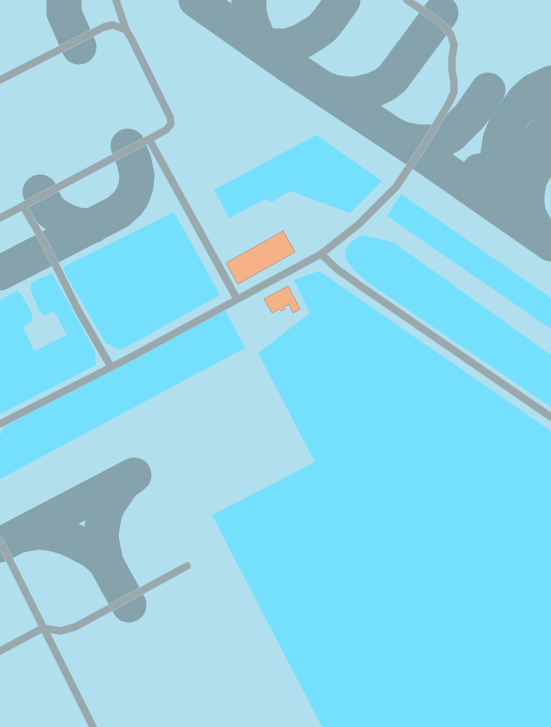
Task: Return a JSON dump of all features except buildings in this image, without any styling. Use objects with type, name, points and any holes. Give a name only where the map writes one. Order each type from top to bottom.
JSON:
[{"type":"lane","points":[[0,218],[166,130],[171,124],[170,116],[126,30],[116,0]]},
{"type":"lane","points":[[0,424],[112,367],[320,254],[360,224],[396,187],[426,142],[454,92],[452,58],[454,45],[451,35],[437,20],[407,0]]},
{"type":"lane","points":[[0,80],[104,27],[113,25],[126,30]]},
{"type":"lane","points":[[149,139],[237,298]]},
{"type":"lane","points":[[23,206],[44,242],[78,310],[112,367]]},
{"type":"lane","points":[[320,254],[362,287],[551,417]]},
{"type":"lane","points":[[0,541],[93,727]]},
{"type":"lane","points":[[0,652],[43,628],[60,631],[75,626],[187,566]]},
{"type":"shaded area","points":[[0,0],[551,0],[551,727],[0,727]]},
{"type":"shaded area","points":[[316,135],[382,181],[350,213],[290,191],[272,202],[265,199],[229,218],[214,190]]},
{"type":"shaded area","points":[[401,194],[551,298],[551,329],[387,216]]},
{"type":"shaded area","points":[[174,212],[220,295],[123,349],[118,349],[106,343],[67,277],[63,267]]},
{"type":"shaded area","points":[[362,235],[393,242],[551,355],[551,407],[367,282],[353,269],[346,259],[345,251],[350,243]]},
{"type":"shaded area","points":[[319,271],[551,431],[551,727],[322,727],[212,515],[315,462],[258,353],[310,313],[294,280]]},
{"type":"shaded area","points":[[52,273],[95,351],[96,365],[0,414],[0,300],[17,291],[21,294],[32,313],[32,321],[23,327],[34,351],[67,335],[54,311],[44,315],[40,312],[31,291],[31,283]]},
{"type":"shaded area","points":[[225,310],[245,348],[0,479],[0,435],[4,427]]},
{"type":"taxiway","points":[[64,0],[64,13],[79,47]]},
{"type":"taxiway","points":[[196,0],[291,67],[419,152],[551,244]]},
{"type":"taxiway","points":[[249,0],[251,21],[259,41],[267,50]]},
{"type":"taxiway","points":[[254,40],[273,46],[287,46],[302,41],[322,28],[343,0]]},
{"type":"taxiway","points":[[325,89],[333,92],[356,94],[373,90],[384,85],[392,79],[441,13]]},
{"type":"taxiway","points":[[521,222],[510,206],[500,180],[498,168],[500,140],[505,127],[524,100],[534,91],[551,83]]},
{"type":"taxiway","points":[[396,136],[402,139],[418,142],[433,142],[442,140],[451,135],[470,116],[488,90]]},
{"type":"taxiway","points":[[479,171],[498,168],[519,158],[539,140],[551,120]]},
{"type":"taxiway","points":[[0,273],[118,212],[127,204],[132,197],[136,186],[137,175],[134,161],[128,146]]},
{"type":"taxiway","points":[[538,232],[529,215],[527,194],[529,181],[535,169],[551,146]]},
{"type":"taxiway","points":[[40,192],[48,209],[57,216],[77,225],[92,226]]},
{"type":"taxiway","points":[[0,545],[134,475],[123,483],[107,507],[101,534],[106,563],[129,605]]},
{"type":"taxiway","points":[[21,535],[38,532],[65,537],[93,551],[106,563]]}]
